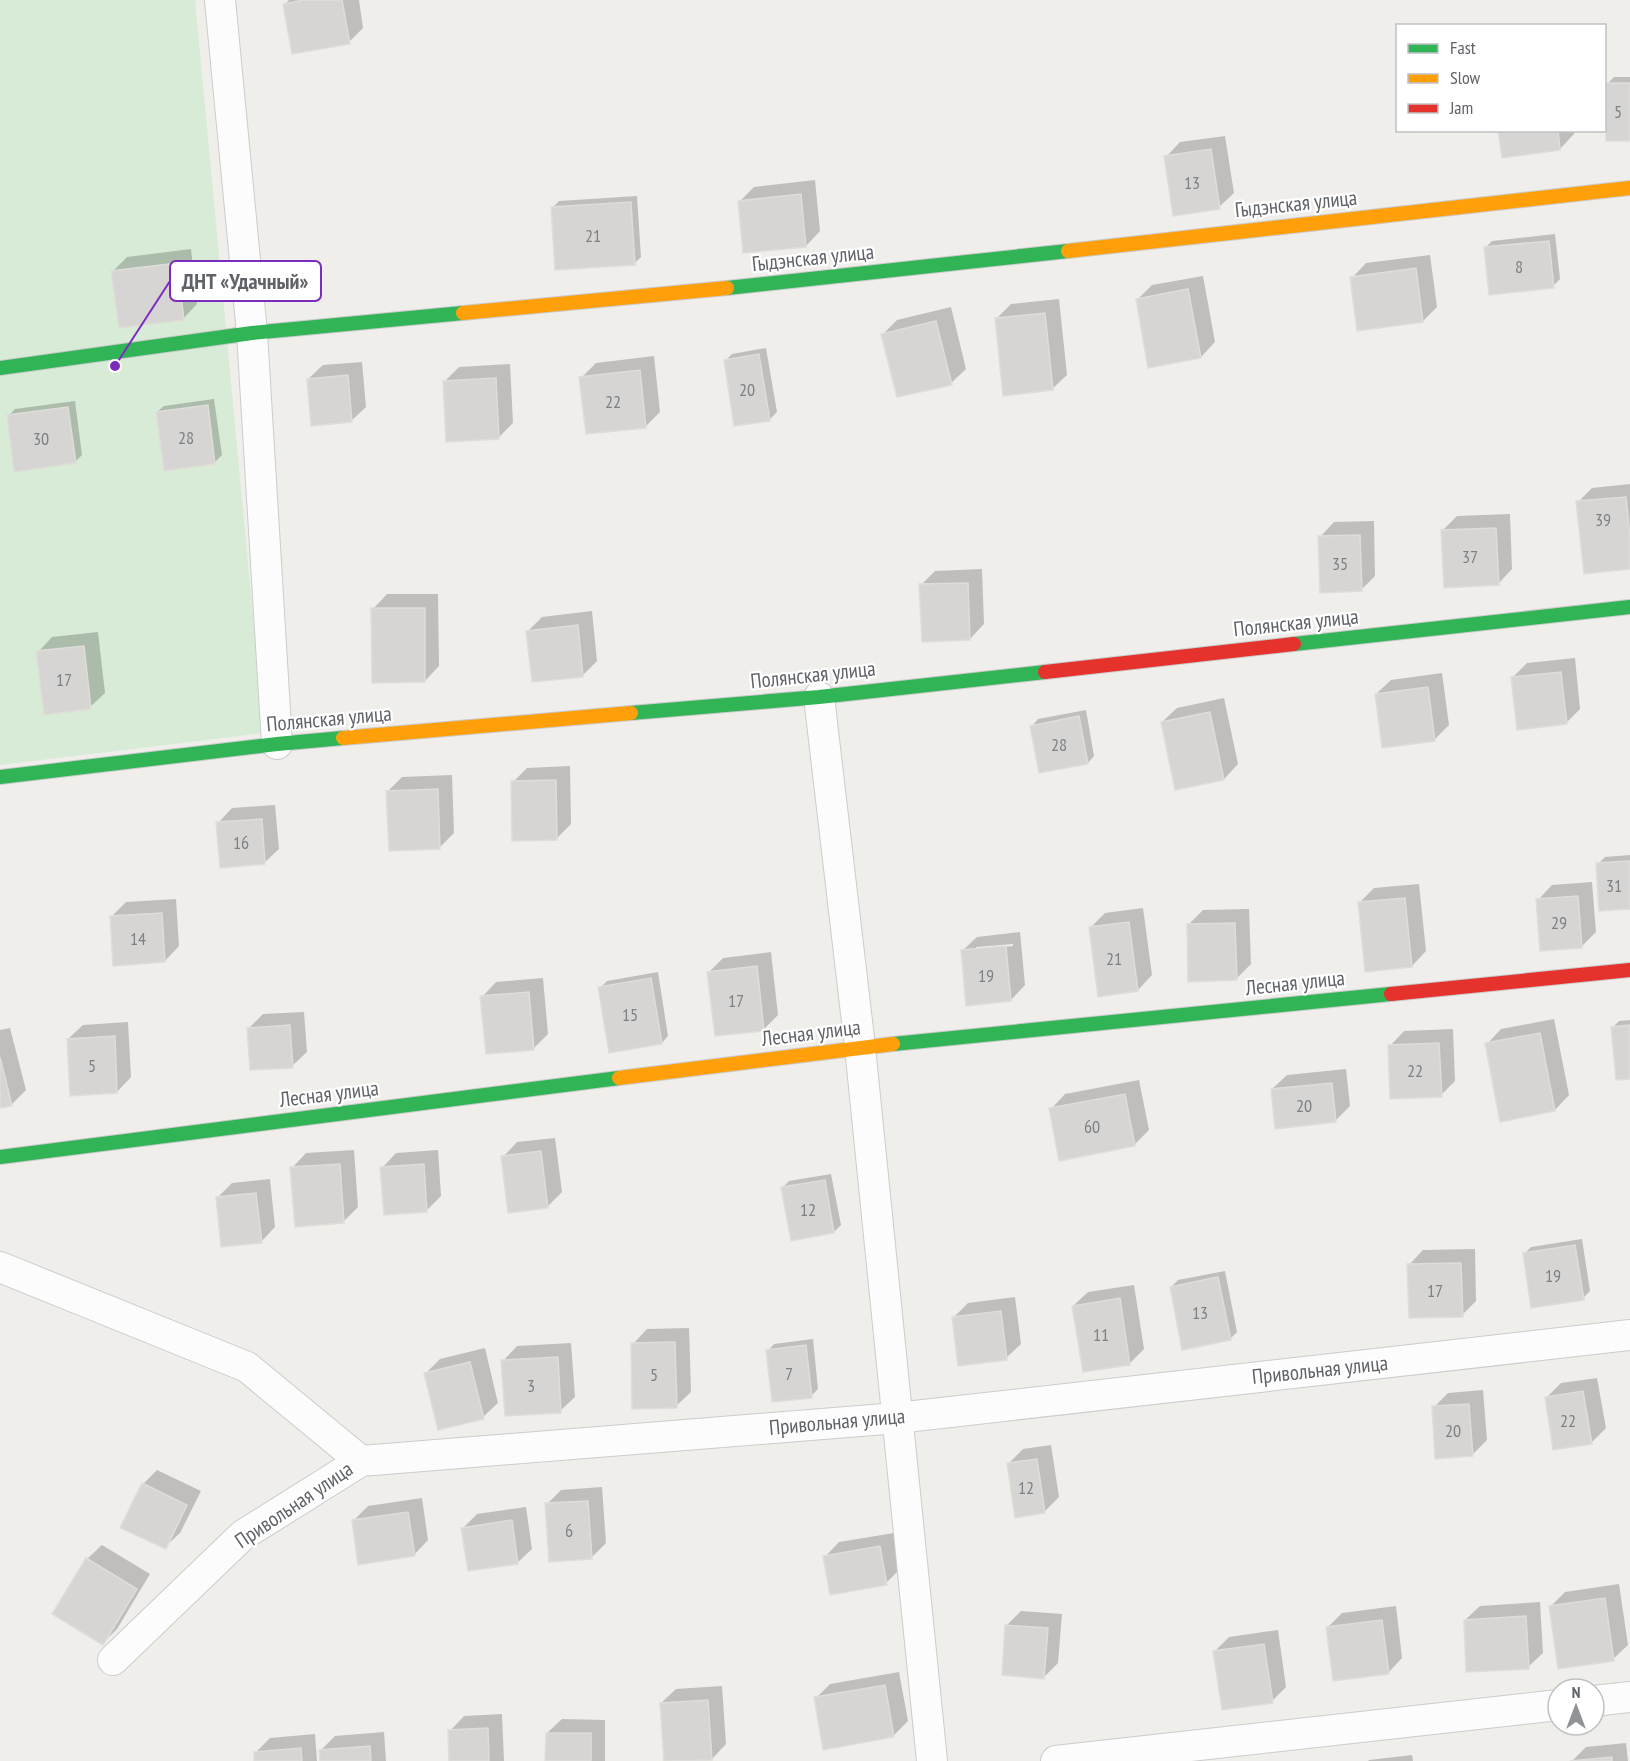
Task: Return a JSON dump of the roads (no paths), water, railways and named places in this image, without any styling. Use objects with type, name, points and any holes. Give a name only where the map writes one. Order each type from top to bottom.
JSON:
[{"type":"street","points":[[220,0],[252,333],[277,744]]},
{"type":"street","name":"Гыдэнская улица","points":[[0,368],[252,333],[787,282],[1630,188]]},
{"type":"street","name":"Полянская улица","points":[[0,777],[277,744],[819,697],[1630,607]]},
{"type":"street","points":[[819,697],[860,1047],[932,1761]]},
{"type":"street","name":"Лесная улица","points":[[0,1156],[860,1047],[1630,970]]},
{"type":"street","points":[[0,1267],[247,1368],[361,1461]]},
{"type":"street","name":"Привольная улица","points":[[113,1660],[243,1535],[361,1461],[897,1418],[1630,1335]]},
{"type":"street","points":[[1606,1700],[1630,1697]]},
{"type":"street","points":[[1056,1761],[1546,1706]]},
{"type":"place","name":"ДНТ «Удачный»","points":[[115,366]]}]
